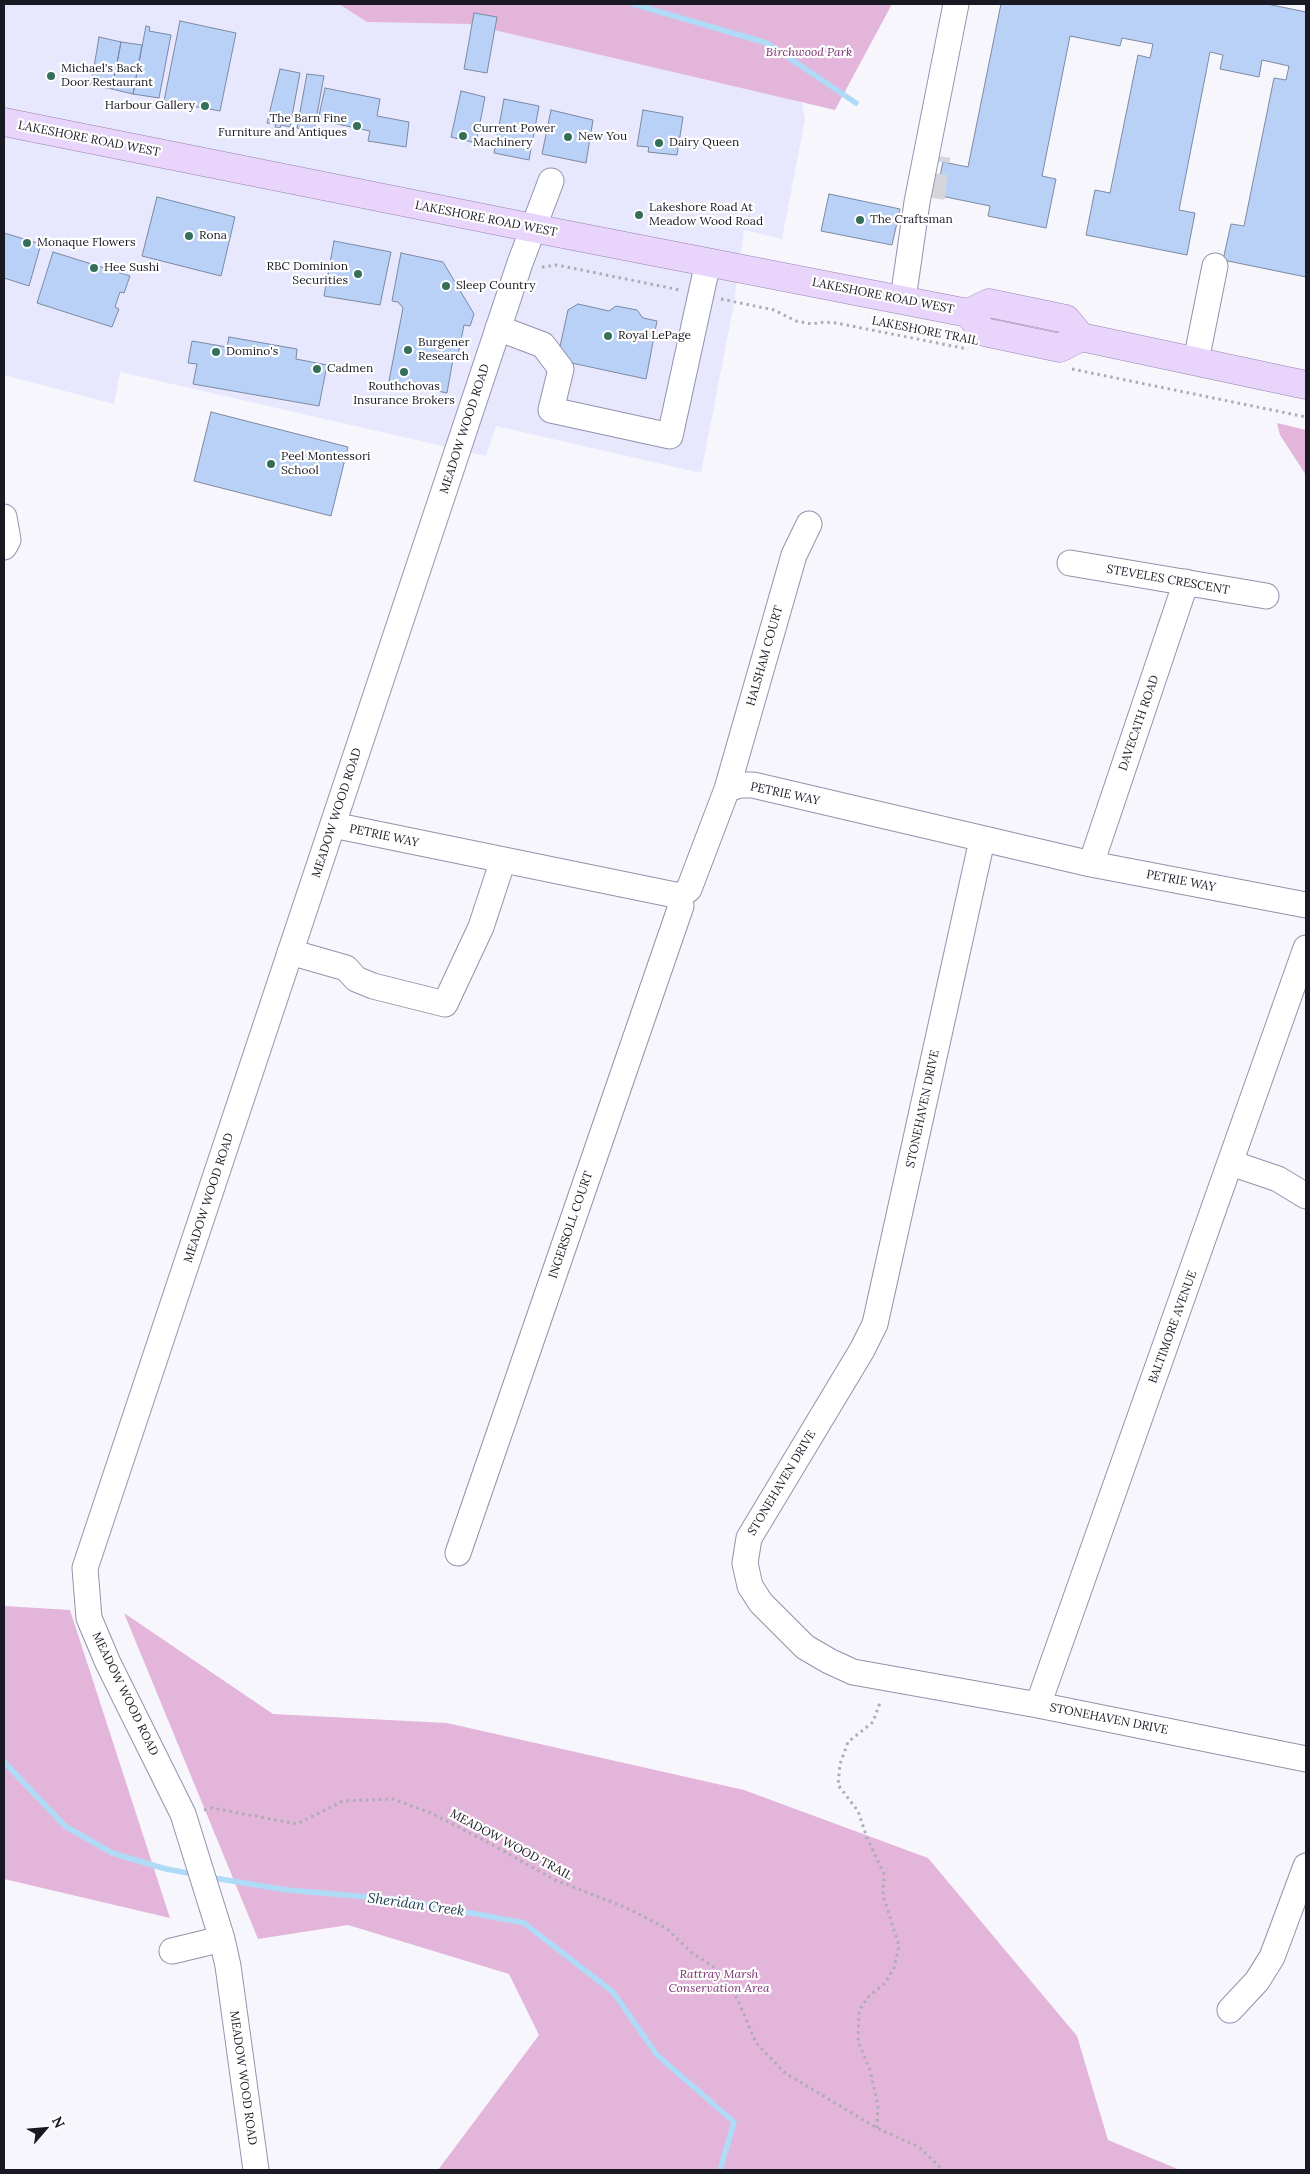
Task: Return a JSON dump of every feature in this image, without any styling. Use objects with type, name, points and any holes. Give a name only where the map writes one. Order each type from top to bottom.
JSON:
[{"type":"main road","name":"LAKESHORE ROAD WEST","points":[[4,122],[968,313],[989,303],[1066,319],[1081,337],[1306,384]]},
{"type":"street","points":[[903,299],[925,203],[956,4]]},
{"type":"street","name":"MEADOW WOOD ROAD","points":[[256,2170],[228,1966],[222,1939],[187,1825],[108,1663],[89,1618],[85,1568],[498,328],[551,181]]},
{"type":"street","points":[[498,328],[544,344],[560,369],[551,410],[670,436],[708,262]]},
{"type":"street","points":[[1196,361],[1215,266]]},
{"type":"street","points":[[4,518],[8,540],[4,547]]},
{"type":"street","name":"HALSHAM COURT","points":[[727,789],[794,555],[810,524]]},
{"type":"street","name":"STEVELES CRESCENT","points":[[1070,563],[1266,596]]},
{"type":"street","name":"DAVECATH ROAD","points":[[1091,864],[1186,582]]},
{"type":"street","name":"PETRIE WAY","points":[[727,789],[740,785],[753,785],[1091,864],[1306,905]]},
{"type":"street","points":[[680,896],[689,889],[727,789]]},
{"type":"street","name":"PETRIE WAY","points":[[333,825],[680,896]]},
{"type":"street","name":"STONEHAVEN DRIVE","points":[[982,840],[875,1324],[862,1350],[749,1538],[745,1563],[750,1586],[761,1603],[805,1647],[853,1672],[1038,1705],[1306,1758]]},
{"type":"street","points":[[290,952],[346,968],[356,979],[373,986],[445,1004],[480,927],[503,860]]},
{"type":"street","name":"INGERSOLL COURT","points":[[458,1553],[681,906],[680,896]]},
{"type":"street","name":"BALTIMORE AVENUE","points":[[1038,1705],[1306,948]]},
{"type":"street","points":[[1231,1163],[1278,1179],[1306,1196]]},
{"type":"street","points":[[1230,2010],[1258,1980],[1272,1957],[1306,1866]]},
{"type":"street","points":[[172,1951],[222,1939]]},
{"type":"path","name":"LAKESHORE TRAIL","points":[[543,267],[557,265],[774,310],[796,321],[812,324],[836,323],[971,349]]},
{"type":"path","points":[[1068,368],[1306,418]]},
{"type":"path","points":[[877,2128],[878,2105],[870,2070],[858,2041],[859,2011],[867,1998],[885,1983],[894,1968],[898,1946],[883,1895],[884,1874],[866,1838],[858,1810],[838,1785],[840,1764],[848,1742],[872,1722],[889,1677]]},
{"type":"path","name":"MEADOW WOOD TRAIL","points":[[187,1825],[212,1808],[297,1824],[343,1800],[372,1798],[393,1799],[431,1813],[555,1880],[627,1908],[666,1928],[692,1952],[724,1974],[741,2007],[756,2043],[785,2073],[877,2128],[919,2147],[943,2170]]},
{"type":"shaded area","points":[[4,4],[339,4],[367,22],[492,24],[802,102],[805,119],[782,239],[744,230],[733,309],[701,473],[496,426],[486,456],[120,372],[114,404],[4,375]]},
{"type":"green space","name":"Birchwood Park","points":[[339,4],[892,4],[835,110],[469,24],[367,22]]},
{"type":"green space","points":[[1277,423],[1306,430],[1306,475],[1280,435]]},
{"type":"green space","points":[[4,1606],[70,1610],[170,1918],[4,1879]]},
{"type":"green space","name":"Rattray Marsh Conservation Area","points":[[124,1613],[273,1714],[447,1723],[744,1790],[928,1858],[1077,2036],[1108,2140],[1180,2170],[438,2170],[539,2035],[509,1974],[348,1925],[258,1939]]},
{"type":"building","points":[[1001,4],[1267,4],[1306,12],[1306,277],[1223,260],[1231,224],[1244,226],[1274,78],[1286,80],[1289,66],[1262,60],[1259,77],[1220,69],[1223,55],[1210,52],[1179,210],[1195,213],[1187,255],[1086,235],[1095,190],[1110,193],[1138,55],[1150,58],[1153,44],[1122,38],[1120,46],[1070,36],[1042,176],[1056,179],[1046,228],[988,216],[990,206],[936,195],[943,162],[968,167]]},
{"type":"building","points":[[474,13],[497,17],[487,73],[464,69]]},
{"type":"building","points":[[180,21],[236,33],[220,111],[164,101]]},
{"type":"building","points":[[146,26],[150,27],[149,31],[171,35],[159,98],[133,94]]},
{"type":"building","points":[[99,37],[121,42],[112,89],[91,85]]},
{"type":"building","points":[[121,42],[142,45],[133,94],[112,89]]},
{"type":"building","points":[[280,69],[300,73],[290,127],[281,125],[280,128],[275,127],[276,124],[267,123]]},
{"type":"building","points":[[307,74],[324,76],[314,131],[297,128]]},
{"type":"building","points":[[325,88],[380,99],[377,116],[409,122],[406,147],[368,141],[370,131],[318,120]]},
{"type":"building","points":[[461,91],[485,97],[476,143],[451,137]]},
{"type":"building","points":[[504,99],[539,106],[529,160],[494,153]]},
{"type":"building","name":"New You","points":[[551,110],[593,120],[586,163],[542,154]]},
{"type":"building","points":[[643,110],[683,117],[677,155],[648,152],[649,147],[637,146]]},
{"type":"building","name":"The Craftsman","points":[[829,194],[900,209],[892,245],[821,231]]},
{"type":"building","name":"Rona","points":[[157,197],[235,217],[221,276],[142,256]]},
{"type":"building","points":[[4,233],[41,244],[29,286],[4,278]]},
{"type":"building","name":"RBC Dominion Securities","points":[[334,241],[391,252],[380,305],[324,296]]},
{"type":"building","points":[[53,252],[130,276],[124,293],[120,292],[115,307],[119,309],[112,327],[37,303]]},
{"type":"building","points":[[401,253],[443,262],[474,314],[470,326],[464,325],[457,360],[453,359],[447,393],[389,381],[403,308],[398,302],[392,301]]},
{"type":"building","name":"Royal LePage","points":[[578,304],[609,311],[616,306],[637,310],[643,318],[657,321],[646,379],[567,362],[559,351],[568,310]]},
{"type":"building","points":[[229,337],[297,349],[296,359],[327,365],[319,406],[193,384],[197,364],[188,363],[192,341],[227,347]]},
{"type":"building","name":"Peel Montessori School","points":[[211,412],[348,447],[331,516],[194,481]]},
{"type":"waterway","points":[[633,4],[767,43],[856,103]]},
{"type":"waterway","name":"Sheridan Creek","points":[[4,1762],[65,1826],[112,1853],[166,1869],[194,1874]]},
{"type":"waterway","name":"Sheridan Creek","points":[[208,1877],[287,1890],[403,1900],[524,1923],[613,1992],[657,2055],[734,2122],[720,2170]]},
{"type":"tunnel","points":[[932,198],[938,156]]},
{"type":"place","name":"Michael's Back Door Restaurant","points":[[51,76]]},
{"type":"place","name":"Harbour Gallery","points":[[205,106]]},
{"type":"place","name":"The Barn Fine Furniture and Antiques","points":[[357,126]]},
{"type":"place","name":"Current Power Machinery","points":[[463,136]]},
{"type":"place","name":"New You","points":[[568,137]]},
{"type":"place","name":"Dairy Queen","points":[[659,143]]},
{"type":"place","name":"Lakeshore Road At Meadow Wood Road","points":[[639,215]]},
{"type":"place","name":"The Craftsman","points":[[860,220]]},
{"type":"place","name":"Rona","points":[[189,236]]},
{"type":"place","name":"Monaque Flowers","points":[[27,243]]},
{"type":"place","name":"Hee Sushi","points":[[94,268]]},
{"type":"place","name":"RBC Dominion Securities","points":[[358,274]]},
{"type":"place","name":"Sleep Country","points":[[446,286]]},
{"type":"place","name":"Royal LePage","points":[[608,336]]},
{"type":"place","name":"Burgener Research","points":[[408,350]]},
{"type":"place","name":"Domino's","points":[[216,352]]},
{"type":"place","name":"Cadmen","points":[[317,369]]},
{"type":"place","name":"Routhchovas Insurance Brokers","points":[[404,372]]},
{"type":"place","name":"Peel Montessori School","points":[[271,464]]}]
